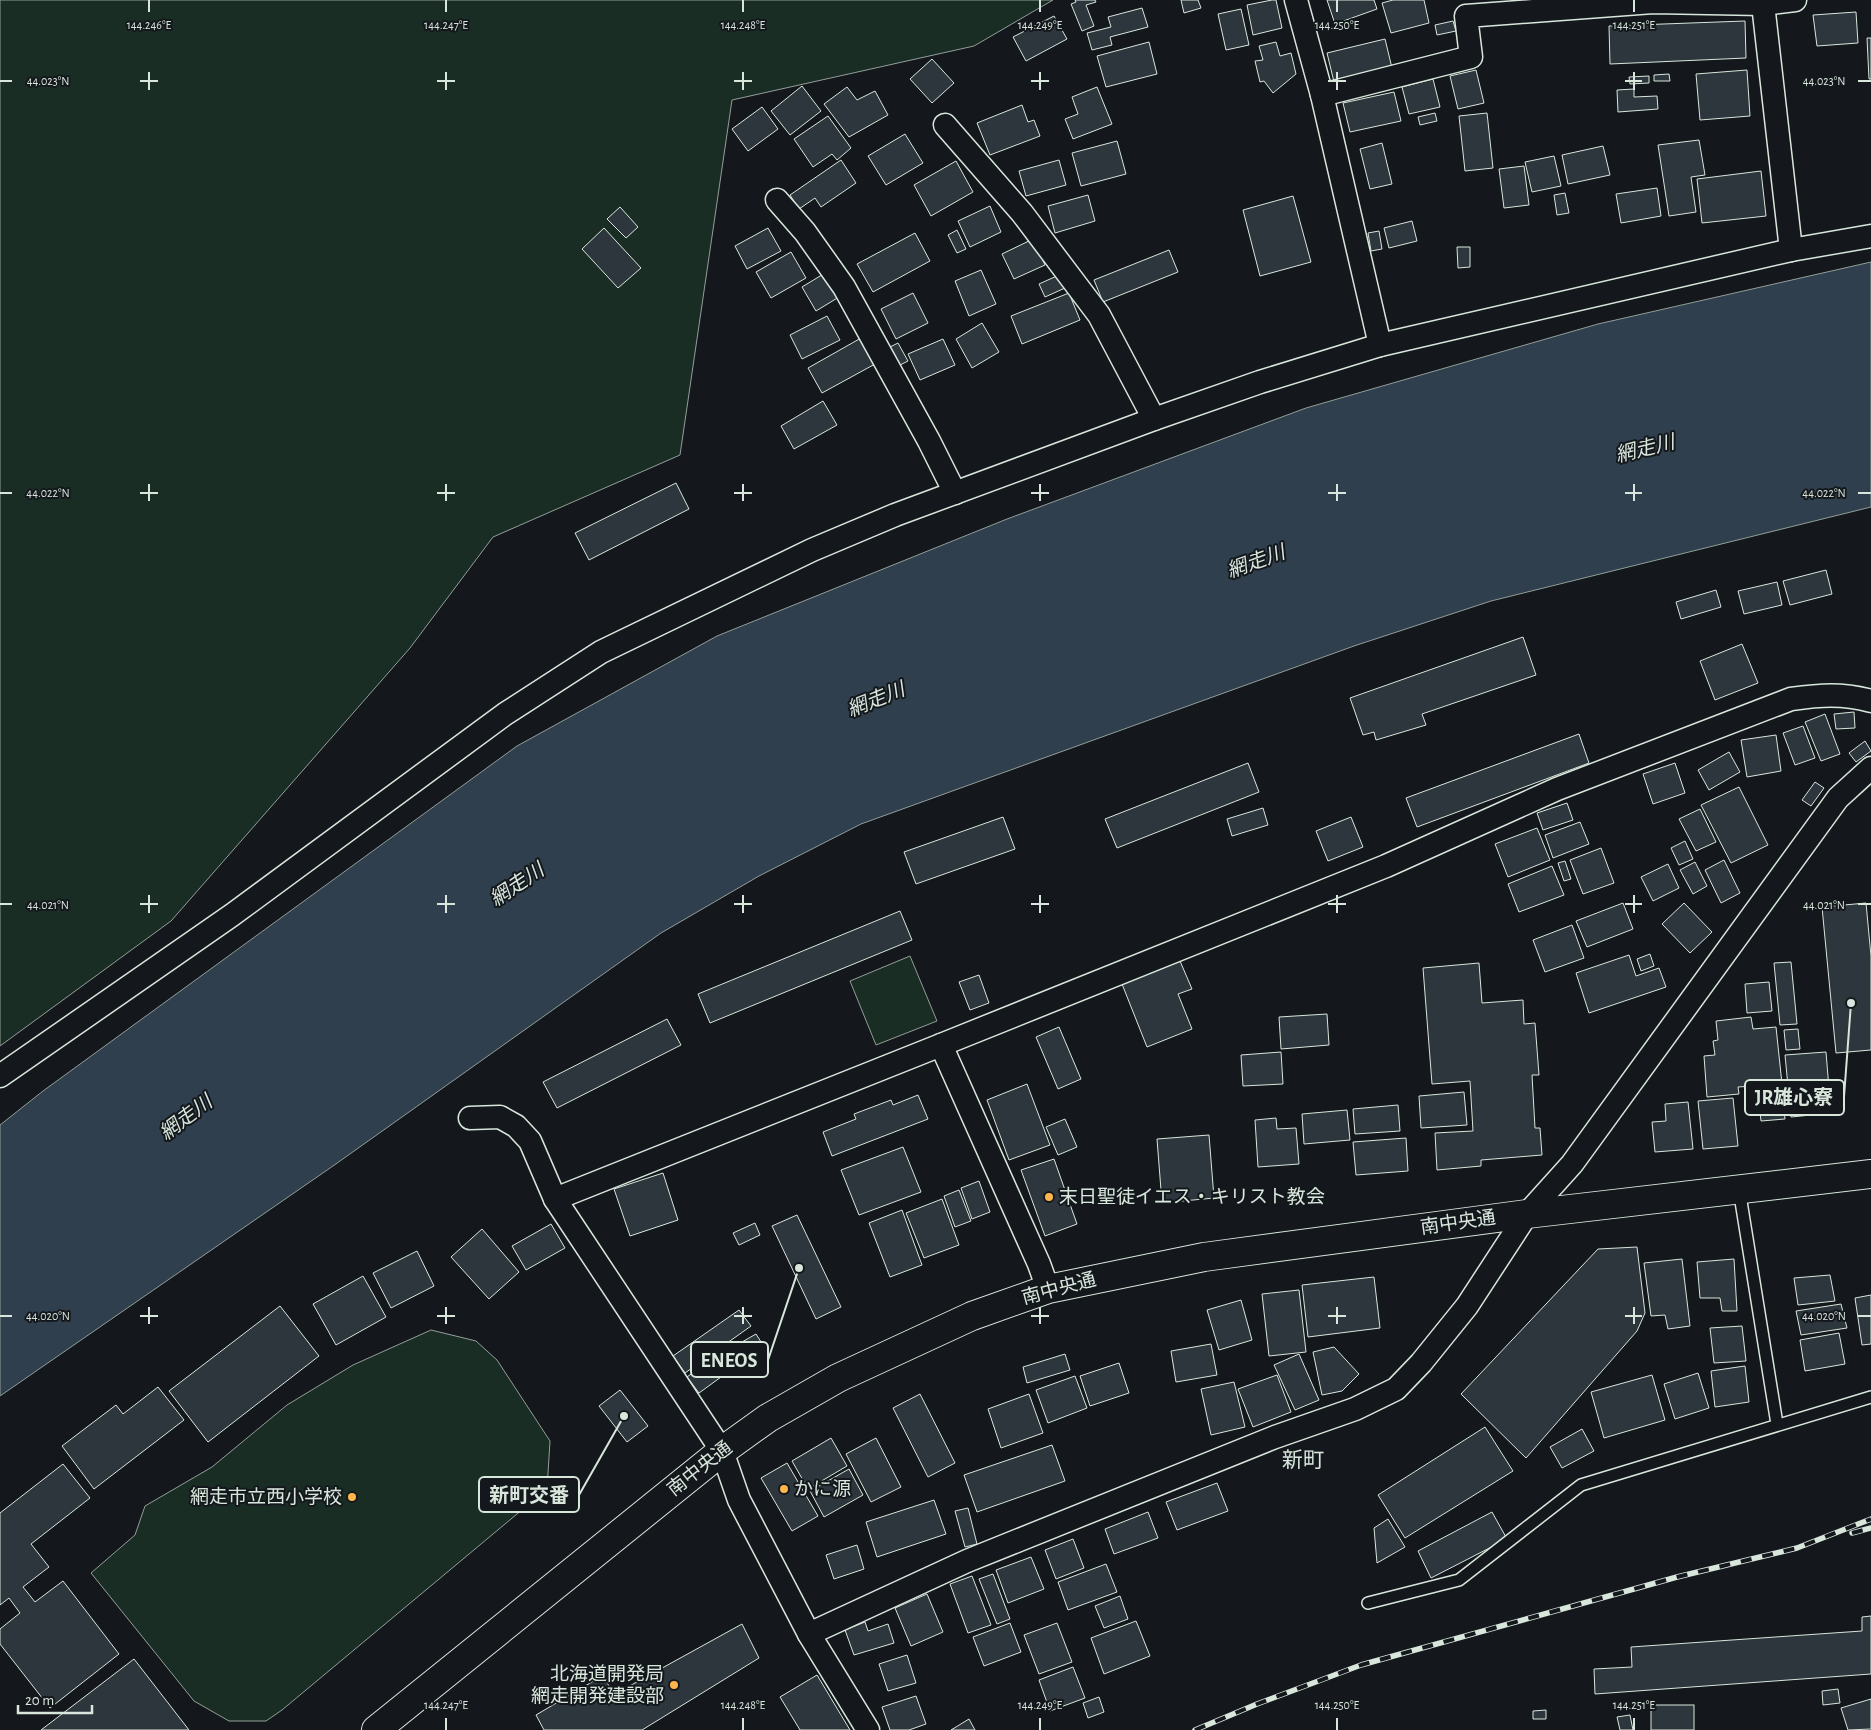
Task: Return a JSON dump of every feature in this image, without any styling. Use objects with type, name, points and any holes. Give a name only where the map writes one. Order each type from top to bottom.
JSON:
[{"type":"highway","name":"南中央通","points":[[376,1730],[722,1451],[768,1418],[838,1378],[972,1316],[1048,1289],[1204,1257],[1527,1214],[1871,1174]]},
{"type":"street","points":[[1296,0],[1322,95],[1380,345]]},
{"type":"street","points":[[1322,95],[1471,57],[1463,8],[1652,1],[1763,4],[1796,0]]},
{"type":"street","points":[[1763,4],[1791,250]]},
{"type":"street","points":[[945,125],[1022,213],[1099,315],[1154,419]]},
{"type":"street","points":[[777,200],[805,232],[844,287],[929,441],[955,493]]},
{"type":"street","points":[[0,1076],[232,915],[505,714],[602,652],[812,550],[895,515],[1154,419],[1260,382],[1380,345],[1791,250],[1871,236]]},
{"type":"street","points":[[555,1199],[1386,866],[1556,789],[1791,699],[1826,694],[1854,696],[1871,701]]},
{"type":"street","points":[[809,1634],[967,1561],[1275,1437],[1355,1409],[1396,1389],[1420,1364],[1467,1306],[1527,1214],[1572,1164],[1838,798],[1871,768]]},
{"type":"street","points":[[942,1044],[1039,1264],[1048,1289]]},
{"type":"street","points":[[470,1118],[500,1117],[516,1126],[530,1141],[555,1199],[722,1451],[739,1500],[809,1634],[868,1730]]},
{"type":"lane","points":[[1738,1189],[1777,1424]]},
{"type":"lane","points":[[1368,1603],[1459,1580],[1581,1485],[1871,1397]]},
{"type":"green space","points":[[0,0],[1053,0],[974,46],[732,100],[680,455],[493,537],[410,648],[171,921],[0,1046]]},
{"type":"green space","points":[[910,956],[937,1021],[876,1045],[850,981]]},
{"type":"green space","points":[[431,1330],[476,1341],[497,1360],[550,1441],[547,1489],[282,1710],[266,1721],[229,1721],[194,1701],[91,1573],[135,1535],[145,1506],[212,1467],[287,1405],[353,1365]]},
{"type":"water","name":"網走川","points":[[1871,262],[1871,507],[1491,601],[1354,646],[861,824],[759,876],[661,933],[333,1166],[0,1396],[0,1125],[43,1091],[517,746],[717,636],[1007,519],[1306,408],[1598,324]]},
{"type":"building","points":[[1075,0],[1095,0],[1096,2],[1086,5],[1094,26],[1082,31],[1071,4],[1076,2]]},
{"type":"building","points":[[1181,0],[1198,0],[1201,8],[1184,13]]},
{"type":"building","points":[[1276,0],[1282,28],[1253,35],[1247,5]]},
{"type":"building","points":[[1327,0],[1374,0],[1377,9],[1335,24]]},
{"type":"building","points":[[1393,0],[1424,0],[1429,23],[1391,33],[1382,3]]},
{"type":"building","points":[[1142,8],[1148,27],[1110,37],[1112,45],[1092,50],[1087,33],[1111,27],[1108,17]]},
{"type":"building","points":[[1241,9],[1249,45],[1226,50],[1218,14]]},
{"type":"building","points":[[1856,12],[1858,43],[1817,46],[1813,15]]},
{"type":"building","points":[[1054,16],[1067,39],[1026,61],[1013,37]]},
{"type":"building","points":[[1453,21],[1456,31],[1437,35],[1435,25]]},
{"type":"building","points":[[1745,21],[1746,58],[1610,64],[1609,26]]},
{"type":"building","points":[[1867,38],[1871,38],[1871,79],[1869,79]]},
{"type":"building","points":[[1385,39],[1392,68],[1334,82],[1327,53]]},
{"type":"building","points":[[1149,42],[1157,74],[1106,87],[1097,56]]},
{"type":"building","points":[[1276,42],[1280,56],[1291,53],[1296,74],[1273,93],[1264,81],[1260,82],[1255,61],[1263,60],[1259,46]]},
{"type":"building","points":[[932,59],[954,83],[932,103],[910,79]]},
{"type":"building","points":[[1476,70],[1484,103],[1458,109],[1450,76]]},
{"type":"building","points":[[1747,70],[1750,116],[1700,120],[1696,74]]},
{"type":"building","points":[[1669,74],[1670,81],[1654,81],[1654,75]]},
{"type":"building","points":[[1649,76],[1649,83],[1630,84],[1629,77]]},
{"type":"building","points":[[1433,79],[1440,107],[1409,114],[1402,87]]},
{"type":"building","points":[[802,86],[821,111],[790,135],[771,111]]},
{"type":"building","points":[[847,87],[857,100],[875,91],[888,115],[849,137],[824,104]]},
{"type":"building","points":[[1097,87],[1112,124],[1073,139],[1065,119],[1078,114],[1072,97]]},
{"type":"building","points":[[1634,89],[1634,97],[1657,96],[1658,109],[1618,112],[1617,90]]},
{"type":"building","points":[[1394,92],[1401,121],[1350,132],[1343,103]]},
{"type":"building","points":[[1022,105],[1028,122],[1034,120],[1040,136],[990,155],[977,123]]},
{"type":"building","points":[[762,107],[778,129],[748,151],[732,129]]},
{"type":"building","points":[[1435,113],[1437,121],[1420,125],[1418,117]]},
{"type":"building","points":[[1487,113],[1493,168],[1465,171],[1459,116]]},
{"type":"building","points":[[828,116],[851,148],[837,160],[832,154],[813,167],[794,139]]},
{"type":"building","points":[[905,134],[923,163],[886,185],[868,156]]},
{"type":"building","points":[[1699,140],[1705,175],[1691,177],[1696,212],[1669,216],[1658,145]]},
{"type":"building","points":[[1117,141],[1126,174],[1081,186],[1072,153]]},
{"type":"building","points":[[1382,143],[1392,184],[1370,189],[1360,149]]},
{"type":"building","points":[[1603,146],[1610,175],[1568,184],[1562,155]]},
{"type":"building","points":[[1554,156],[1561,186],[1532,192],[1525,162]]},
{"type":"building","points":[[841,160],[856,183],[821,207],[815,198],[799,209],[790,195]]},
{"type":"building","points":[[1059,160],[1066,185],[1026,196],[1019,171]]},
{"type":"building","points":[[956,161],[973,192],[931,216],[914,185]]},
{"type":"building","points":[[1524,166],[1529,205],[1504,208],[1499,169]]},
{"type":"building","points":[[1761,171],[1766,216],[1702,223],[1697,179]]},
{"type":"building","points":[[1657,188],[1661,216],[1621,223],[1616,194]]},
{"type":"building","points":[[1565,193],[1569,213],[1557,215],[1554,195]]},
{"type":"building","points":[[1088,195],[1095,221],[1055,233],[1048,206]]},
{"type":"building","points":[[1293,196],[1311,262],[1260,276],[1243,210]]},
{"type":"building","points":[[990,206],[1001,232],[970,247],[958,221]]},
{"type":"building","points":[[620,207],[638,227],[626,238],[607,219]]},
{"type":"building","points":[[1412,221],[1417,241],[1389,248],[1384,228]]},
{"type":"building","points":[[604,228],[641,268],[618,288],[582,249]]},
{"type":"building","points":[[768,228],[781,251],[747,269],[735,246]]},
{"type":"building","points":[[957,230],[966,249],[957,253],[948,235]]},
{"type":"building","points":[[1379,231],[1382,249],[1371,251],[1368,233]]},
{"type":"building","points":[[915,233],[930,261],[873,292],[857,264]]},
{"type":"building","points":[[1033,239],[1045,265],[1014,279],[1002,254]]},
{"type":"building","points":[[1457,247],[1470,247],[1470,267],[1458,268]]},
{"type":"building","points":[[1169,250],[1178,272],[1103,302],[1094,280]]},
{"type":"building","points":[[791,252],[806,278],[771,298],[756,272]]},
{"type":"building","points":[[981,270],[996,304],[969,316],[955,281]]},
{"type":"building","points":[[825,273],[839,297],[816,311],[802,287]]},
{"type":"building","points":[[1059,275],[1065,288],[1045,297],[1039,284]]},
{"type":"building","points":[[913,293],[928,323],[896,339],[881,309]]},
{"type":"building","points":[[1069,293],[1080,320],[1022,344],[1011,316]]},
{"type":"building","points":[[827,316],[840,340],[802,359],[790,335]]},
{"type":"building","points":[[982,323],[999,352],[972,368],[956,339]]},
{"type":"building","points":[[861,338],[875,364],[822,393],[808,368]]},
{"type":"building","points":[[943,339],[955,365],[920,380],[908,354]]},
{"type":"building","points":[[898,343],[908,361],[900,365],[890,347]]},
{"type":"building","points":[[823,401],[837,425],[794,449],[781,426]]},
{"type":"building","points":[[676,483],[689,509],[589,560],[575,533]]},
{"type":"building","points":[[1826,570],[1832,594],[1790,605],[1783,581]]},
{"type":"building","points":[[1777,582],[1782,605],[1744,614],[1738,591]]},
{"type":"building","points":[[1716,590],[1721,607],[1681,619],[1676,602]]},
{"type":"building","points":[[1523,637],[1536,675],[1422,714],[1426,725],[1376,740],[1374,732],[1363,735],[1350,698]]},
{"type":"building","points":[[1742,644],[1758,683],[1715,700],[1700,661]]},
{"type":"building","points":[[1854,712],[1855,728],[1836,729],[1834,714]]},
{"type":"building","points":[[1825,714],[1840,754],[1821,761],[1805,722]]},
{"type":"building","points":[[1803,726],[1815,758],[1795,765],[1783,733]]},
{"type":"building","points":[[1579,734],[1589,763],[1417,827],[1406,798]]},
{"type":"building","points":[[1776,735],[1781,771],[1747,777],[1741,740]]},
{"type":"building","points":[[1865,741],[1871,751],[1856,762],[1849,753]]},
{"type":"building","points":[[1729,752],[1740,772],[1709,790],[1698,770]]},
{"type":"building","points":[[1248,763],[1259,792],[1117,848],[1105,819]]},
{"type":"building","points":[[1675,763],[1685,793],[1653,804],[1643,774]]},
{"type":"building","points":[[1815,782],[1824,788],[1811,806],[1802,800]]},
{"type":"building","points":[[1739,787],[1768,845],[1731,863],[1701,805]]},
{"type":"building","points":[[1567,803],[1573,820],[1543,830],[1537,813]]},
{"type":"building","points":[[1263,808],[1268,825],[1232,836],[1227,819]]},
{"type":"building","points":[[1700,809],[1716,842],[1696,851],[1679,819]]},
{"type":"building","points":[[1003,817],[1015,849],[916,884],[904,852]]},
{"type":"building","points":[[1351,817],[1363,847],[1328,861],[1316,831]]},
{"type":"building","points":[[1580,822],[1589,844],[1553,858],[1545,835]]},
{"type":"building","points":[[1537,828],[1550,860],[1508,877],[1495,844]]},
{"type":"building","points":[[1685,841],[1693,859],[1679,865],[1671,848]]},
{"type":"building","points":[[1601,848],[1614,883],[1583,894],[1570,860]]},
{"type":"building","points":[[1724,860],[1740,893],[1721,903],[1705,870]]},
{"type":"building","points":[[1565,861],[1571,879],[1564,881],[1558,863]]},
{"type":"building","points":[[1695,862],[1707,886],[1693,894],[1680,870]]},
{"type":"building","points":[[1668,864],[1679,888],[1653,901],[1641,877]]},
{"type":"building","points":[[1552,866],[1564,895],[1519,912],[1508,884]]},
{"type":"building","points":[[1623,903],[1633,929],[1587,947],[1576,921]]},
{"type":"building","points":[[1684,903],[1712,932],[1690,953],[1662,924]]},
{"type":"building","points":[[1866,903],[1871,956],[1871,1050],[1836,1053],[1822,907]]},
{"type":"building","points":[[900,911],[912,940],[710,1023],[698,994]]},
{"type":"building","points":[[1572,925],[1584,958],[1545,972],[1533,940]]},
{"type":"building","points":[[1650,954],[1654,966],[1641,971],[1637,959]]},
{"type":"building","points":[[1629,955],[1636,976],[1659,968],[1666,987],[1589,1013],[1576,973]]},
{"type":"building","points":[[1180,961],[1192,989],[1178,994],[1192,1029],[1147,1047],[1122,984]]},
{"type":"building","points":[[1791,962],[1797,1024],[1780,1025],[1774,963]]},
{"type":"building","points":[[1479,963],[1482,1003],[1523,1000],[1524,1024],[1535,1023],[1539,1075],[1532,1075],[1535,1128],[1540,1128],[1542,1155],[1481,1160],[1481,1166],[1437,1170],[1435,1133],[1473,1131],[1470,1081],[1432,1084],[1423,968]]},
{"type":"building","points":[[979,975],[989,1003],[970,1010],[959,982]]},
{"type":"building","points":[[1769,982],[1772,1011],[1747,1013],[1745,984]]},
{"type":"building","points":[[1327,1014],[1329,1045],[1281,1049],[1279,1017]]},
{"type":"building","points":[[1751,1017],[1753,1029],[1776,1027],[1782,1084],[1738,1087],[1739,1094],[1707,1097],[1704,1056],[1715,1055],[1713,1041],[1718,1040],[1716,1021]]},
{"type":"building","points":[[667,1019],[681,1045],[557,1108],[543,1082]]},
{"type":"building","points":[[1059,1027],[1081,1079],[1058,1089],[1036,1037]]},
{"type":"building","points":[[1798,1029],[1800,1049],[1786,1050],[1784,1030]]},
{"type":"building","points":[[1281,1052],[1283,1084],[1243,1086],[1241,1055]]},
{"type":"building","points":[[1826,1052],[1831,1113],[1791,1117],[1785,1055]]},
{"type":"building","points":[[1027,1084],[1050,1145],[1009,1160],[987,1100]]},
{"type":"building","points":[[1782,1091],[1785,1119],[1761,1121],[1758,1093]]},
{"type":"building","points":[[1464,1092],[1467,1125],[1421,1128],[1419,1096]]},
{"type":"building","points":[[918,1095],[928,1119],[832,1156],[823,1132],[856,1119],[854,1114],[891,1100],[893,1105]]},
{"type":"building","points":[[1733,1098],[1738,1146],[1703,1149],[1698,1101]]},
{"type":"building","points":[[1688,1102],[1693,1149],[1655,1152],[1652,1122],[1666,1121],[1665,1104]]},
{"type":"building","points":[[1398,1105],[1400,1131],[1355,1134],[1353,1109]]},
{"type":"building","points":[[1347,1110],[1350,1140],[1304,1144],[1302,1114]]},
{"type":"building","points":[[1276,1118],[1277,1129],[1296,1128],[1299,1164],[1258,1167],[1255,1120]]},
{"type":"building","points":[[1065,1119],[1077,1147],[1058,1155],[1046,1127]]},
{"type":"building","points":[[1209,1135],[1214,1198],[1162,1203],[1157,1139]]},
{"type":"building","points":[[1406,1138],[1408,1171],[1356,1175],[1353,1142]]},
{"type":"building","points":[[903,1147],[921,1192],[859,1215],[841,1170]]},
{"type":"building","name":"末日聖徒イエス・キリスト教会","points":[[1054,1159],[1077,1224],[1045,1236],[1021,1170]]},
{"type":"building","points":[[663,1173],[678,1220],[630,1236],[614,1189]]},
{"type":"building","points":[[979,1181],[990,1212],[972,1219],[961,1188]]},
{"type":"building","points":[[959,1190],[971,1221],[955,1227],[944,1196]]},
{"type":"building","points":[[942,1199],[959,1245],[924,1258],[906,1213]]},
{"type":"building","points":[[902,1210],[922,1265],[890,1277],[869,1223]]},
{"type":"building","points":[[797,1215],[841,1307],[816,1319],[772,1226]]},
{"type":"building","points":[[755,1223],[760,1235],[739,1245],[733,1233]]},
{"type":"building","points":[[551,1224],[565,1248],[526,1270],[512,1246]]},
{"type":"building","points":[[482,1229],[519,1272],[489,1299],[451,1257]]},
{"type":"building","points":[[1637,1247],[1645,1313],[1637,1331],[1526,1458],[1461,1394],[1598,1249]]},
{"type":"building","points":[[417,1251],[434,1286],[391,1308],[373,1273]]},
{"type":"building","points":[[1682,1259],[1690,1326],[1668,1329],[1665,1315],[1651,1316],[1644,1263]]},
{"type":"building","points":[[1734,1259],[1737,1311],[1722,1311],[1720,1298],[1700,1298],[1697,1262]]},
{"type":"building","points":[[1830,1275],[1835,1301],[1798,1305],[1794,1278]]},
{"type":"building","points":[[363,1276],[386,1317],[336,1345],[313,1304]]},
{"type":"building","points":[[1374,1277],[1380,1328],[1308,1337],[1302,1285]]},
{"type":"building","points":[[1299,1290],[1306,1352],[1269,1356],[1262,1294]]},
{"type":"building","points":[[1871,1295],[1871,1344],[1862,1345],[1855,1298]]},
{"type":"building","points":[[1241,1300],[1252,1340],[1219,1350],[1207,1310]]},
{"type":"building","points":[[1841,1304],[1847,1328],[1801,1335],[1796,1311]]},
{"type":"building","points":[[280,1306],[319,1356],[208,1442],[169,1391]]},
{"type":"building","points":[[739,1310],[751,1326],[685,1373],[673,1356]]},
{"type":"building","points":[[1742,1326],[1746,1361],[1714,1363],[1710,1328]]},
{"type":"building","points":[[1839,1333],[1845,1364],[1805,1371],[1800,1340]]},
{"type":"building","points":[[756,1334],[763,1345],[734,1362],[728,1350]]},
{"type":"building","points":[[1211,1344],[1217,1375],[1176,1382],[1171,1351]]},
{"type":"building","points":[[1334,1347],[1359,1374],[1342,1391],[1322,1395],[1313,1352]]},
{"type":"building","points":[[1065,1354],[1070,1370],[1027,1383],[1023,1367]]},
{"type":"building","points":[[1299,1354],[1319,1400],[1295,1410],[1274,1365]]},
{"type":"building","points":[[709,1361],[721,1377],[699,1393],[687,1377]]},
{"type":"building","points":[[1119,1363],[1129,1393],[1090,1406],[1080,1376]]},
{"type":"building","points":[[1745,1366],[1749,1402],[1715,1407],[1711,1371]]},
{"type":"building","points":[[1698,1373],[1709,1408],[1675,1419],[1664,1384]]},
{"type":"building","points":[[1277,1375],[1291,1412],[1253,1427],[1238,1389]]},
{"type":"building","points":[[1652,1375],[1665,1420],[1604,1438],[1591,1392]]},
{"type":"building","points":[[1075,1376],[1087,1408],[1048,1423],[1036,1390]]},
{"type":"building","points":[[1234,1382],[1245,1427],[1211,1435],[1201,1389]]},
{"type":"building","points":[[158,1387],[184,1420],[94,1489],[62,1446],[116,1405],[123,1414]]},
{"type":"building","points":[[620,1390],[648,1426],[627,1442],[599,1406]]},
{"type":"building","points":[[920,1394],[955,1463],[928,1477],[893,1408]]},
{"type":"building","points":[[1029,1394],[1043,1433],[1001,1448],[988,1409]]},
{"type":"building","points":[[1485,1427],[1513,1471],[1405,1538],[1378,1495]]},
{"type":"building","points":[[1582,1429],[1594,1451],[1562,1468],[1550,1447]]},
{"type":"building","points":[[831,1438],[847,1466],[808,1489],[792,1461]]},
{"type":"building","points":[[876,1438],[901,1487],[871,1502],[846,1454]]},
{"type":"building","points":[[1052,1445],[1065,1481],[977,1512],[964,1475]]},
{"type":"building","points":[[787,1463],[818,1516],[792,1531],[761,1478]]},
{"type":"building","points":[[63,1464],[90,1498],[31,1544],[49,1567],[23,1587],[35,1602],[63,1581],[119,1654],[50,1708],[0,1644],[0,1629],[20,1613],[9,1598],[0,1605],[0,1513]]},
{"type":"building","points":[[849,1469],[863,1495],[824,1517],[810,1491]]},
{"type":"building","points":[[1217,1483],[1228,1511],[1177,1530],[1166,1502]]},
{"type":"building","points":[[934,1500],[946,1534],[877,1557],[866,1522]]},
{"type":"building","points":[[968,1508],[977,1544],[965,1547],[955,1511]]},
{"type":"building","points":[[1148,1512],[1158,1538],[1114,1554],[1105,1529]]},
{"type":"building","points":[[1492,1512],[1507,1539],[1431,1578],[1418,1551]]},
{"type":"building","points":[[1388,1519],[1405,1547],[1377,1563],[1374,1528]]},
{"type":"building","points":[[1073,1539],[1084,1568],[1056,1579],[1045,1550]]},
{"type":"building","points":[[857,1545],[864,1569],[834,1579],[826,1555]]},
{"type":"building","points":[[1031,1557],[1044,1589],[1008,1603],[996,1570]]},
{"type":"building","points":[[1106,1564],[1117,1592],[1068,1610],[1058,1582]]},
{"type":"building","points":[[993,1574],[1010,1619],[997,1624],[979,1579]]},
{"type":"building","points":[[972,1576],[991,1625],[968,1633],[950,1584]]},
{"type":"building","points":[[927,1594],[943,1632],[911,1646],[895,1608]]},
{"type":"building","points":[[1120,1596],[1128,1619],[1104,1628],[1095,1606]]},
{"type":"building","points":[[1871,1616],[1871,1674],[1595,1694],[1594,1669],[1632,1667],[1631,1647],[1862,1631],[1862,1617]]},
{"type":"building","points":[[1136,1621],[1150,1656],[1104,1674],[1091,1638]]},
{"type":"building","points":[[865,1622],[868,1631],[888,1624],[894,1643],[854,1655],[845,1630]]},
{"type":"building","points":[[1010,1623],[1021,1652],[984,1666],[973,1637]]},
{"type":"building","points":[[1057,1623],[1072,1662],[1039,1674],[1024,1635]]},
{"type":"building","name":"北海道開発局 網走開発建設部","points":[[742,1624],[759,1658],[642,1730],[544,1730],[536,1715],[602,1676],[615,1694]]},
{"type":"building","points":[[907,1655],[916,1683],[888,1691],[879,1664]]},
{"type":"building","points":[[134,1659],[189,1730],[41,1730]]},
{"type":"building","points":[[1073,1667],[1085,1698],[1050,1711],[1039,1680]]},
{"type":"building","points":[[817,1675],[850,1730],[800,1730],[780,1697]]},
{"type":"building","points":[[1838,1689],[1840,1703],[1823,1705],[1822,1691]]},
{"type":"building","points":[[916,1696],[926,1724],[909,1730],[890,1730],[882,1707]]},
{"type":"building","points":[[1099,1697],[1104,1712],[1088,1718],[1083,1703]]},
{"type":"building","points":[[1871,1699],[1871,1729],[1848,1730],[1841,1708]]},
{"type":"building","points":[[1651,1705],[1694,1705],[1694,1730],[1651,1730]]},
{"type":"building","points":[[1546,1710],[1546,1719],[1533,1719],[1533,1711]]},
{"type":"building","points":[[1630,1715],[1633,1730],[1620,1730],[1617,1717]]},
{"type":"building","points":[[969,1719],[975,1730],[951,1730]]},
{"type":"railway","points":[[1195,1730],[1257,1704],[1361,1665],[1677,1577],[1797,1548],[1871,1519]]},
{"type":"railway","points":[[1852,1533],[1871,1528]]},
{"type":"place","name":"JR雄心寮","points":[[1851,1003]]},
{"type":"place","name":"末日聖徒イエス・キリスト教会","points":[[1049,1197]]},
{"type":"place","name":"ENEOS","points":[[799,1268]]},
{"type":"place","name":"新町交番","points":[[624,1416]]},
{"type":"place","name":"かに源","points":[[784,1489]]},
{"type":"place","name":"網走市立西小学校","points":[[352,1497]]},
{"type":"place","name":"北海道開発局 網走開発建設部","points":[[674,1685]]},
{"type":"district","name":"新町","points":[[1303,1460]]}]
